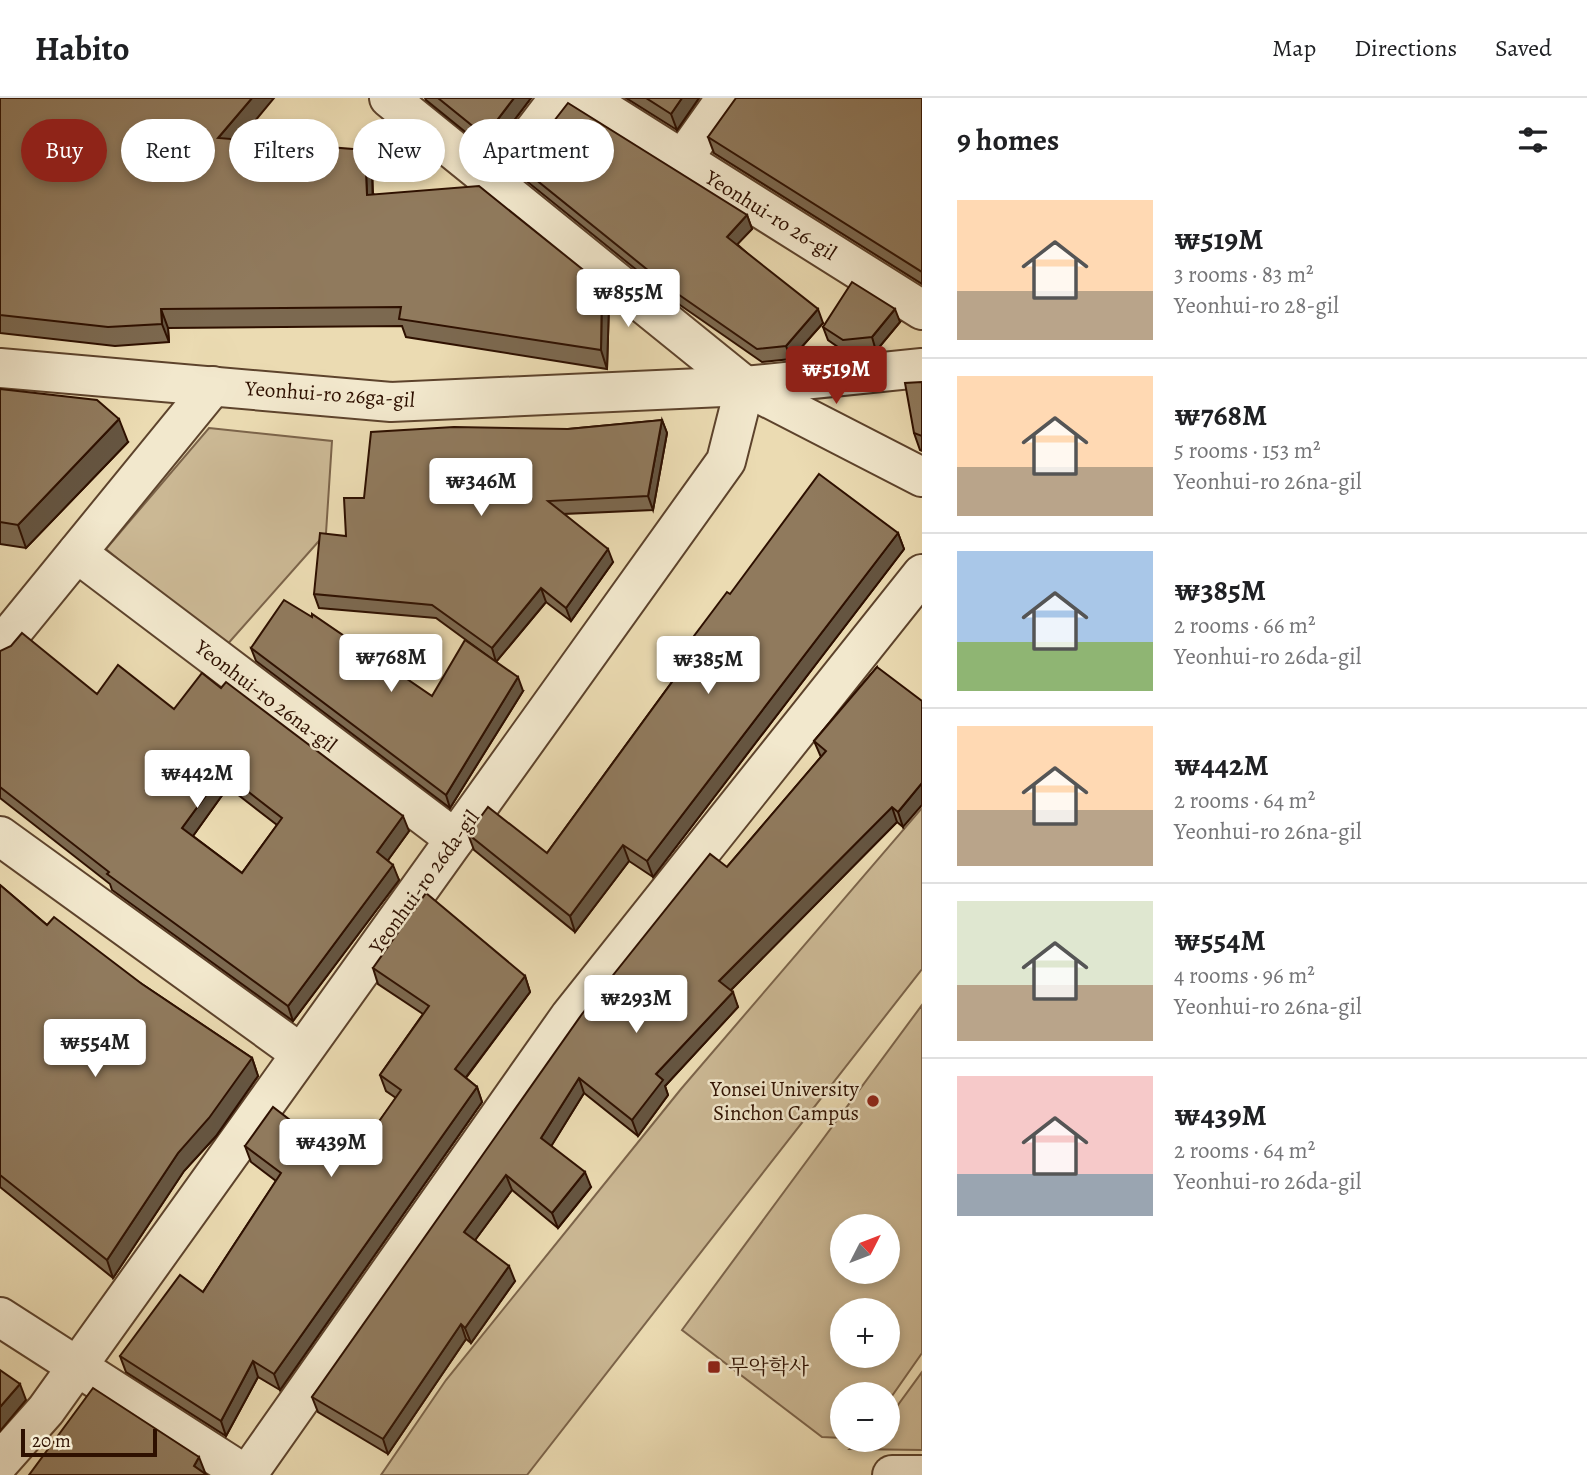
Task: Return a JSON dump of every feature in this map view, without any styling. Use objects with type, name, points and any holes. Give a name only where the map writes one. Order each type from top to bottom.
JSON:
[{"type":"street","points":[[389,98],[745,386],[922,477]]},
{"type":"street","points":[[494,183],[559,98]]},
{"type":"street","name":"Yeonhui-ro 26-gil","points":[[584,98],[922,310]]},
{"type":"street","points":[[682,160],[726,98]]},
{"type":"street","name":"Yeonhui-ro 26ga-gil","points":[[0,368],[391,402],[745,386],[922,368]]},
{"type":"street","name":"Yeonhui-ro 26da-gil","points":[[0,1462],[46,1410],[726,461],[745,386]]},
{"type":"street","points":[[0,647],[213,387]]},
{"type":"street","name":"Yeonhui-ro 26na-gil","points":[[77,553],[455,839]]},
{"type":"street","points":[[0,1317],[246,1475],[570,1016],[922,574]]},
{"type":"street","points":[[0,836],[300,1053]]},
{"type":"street","points":[[892,1475],[922,1475]]},
{"type":"shaded area","points":[[209,428],[332,441],[326,533],[225,647],[106,549]]},
{"type":"shaded area","points":[[922,808],[922,969],[527,1475],[381,1475],[446,1380],[681,1089]]},
{"type":"shaded area","points":[[922,1005],[922,1353],[900,1384],[900,1382],[830,1382],[830,1437],[822,1437],[682,1330]]},
{"type":"shaded area","points":[[922,1372],[922,1450],[900,1450],[900,1402]]},
{"type":"building","points":[[0,98],[252,98],[234,119],[229,119],[229,125],[218,138],[229,139],[229,182],[339,182],[339,148],[353,149],[353,182],[366,182],[367,195],[479,186],[602,285],[601,350],[399,319],[401,307],[161,309],[162,324],[108,327],[0,315]]},
{"type":"building","points":[[438,98],[514,98],[498,119],[464,119]]},
{"type":"building","points":[[646,98],[682,98],[671,114]]},
{"type":"building","points":[[736,98],[922,98],[922,272],[708,137]]},
{"type":"building","points":[[568,103],[594,119],[556,119]]},
{"type":"building","points":[[614,132],[747,215],[727,237],[818,309],[786,346],[757,349],[675,292],[539,182],[614,182]]},
{"type":"building","points":[[852,282],[895,309],[872,337],[843,340],[823,327]]},
{"type":"building","points":[[922,382],[922,436],[914,433],[905,383]]},
{"type":"building","points":[[0,389],[97,400],[119,419],[18,525],[0,522]]},
{"type":"building","points":[[662,420],[648,496],[548,501],[608,549],[566,608],[541,588],[492,648],[432,605],[314,594],[320,533],[346,536],[344,498],[364,498],[371,432],[454,427],[568,429]]},
{"type":"building","points":[[819,474],[898,533],[647,861],[623,845],[570,916],[468,834],[488,807],[547,853],[680,671],[673,664],[727,592],[730,594]]},
{"type":"building","points":[[284,600],[312,617],[312,614],[432,696],[465,640],[518,677],[446,795],[251,648]]},
{"type":"building","points":[[22,633],[97,694],[118,665],[174,709],[202,673],[221,688],[226,682],[403,816],[377,852],[393,865],[288,1006],[107,874],[109,872],[0,787],[0,651],[11,646]],"holes":[[[223,772],[282,818],[242,873],[182,828]]]},
{"type":"building","points":[[877,667],[922,701],[922,783],[898,812],[892,807],[719,981],[733,992],[656,1074],[663,1080],[632,1120],[579,1078],[541,1138],[585,1172],[552,1213],[506,1175],[464,1232],[509,1266],[465,1328],[461,1324],[383,1439],[312,1397],[582,1014],[710,854],[727,867],[826,751],[814,741]]},
{"type":"building","points":[[0,885],[47,925],[54,917],[142,984],[252,1058],[209,1118],[178,1153],[107,1260],[0,1175]]},
{"type":"building","points":[[426,893],[525,976],[455,1069],[477,1087],[274,1374],[253,1361],[221,1421],[120,1356],[180,1275],[203,1292],[281,1173],[245,1146],[273,1107],[328,1149],[347,1123],[368,1137],[401,1090],[380,1075],[429,1006],[373,968]]},
{"type":"building","points":[[0,1370],[20,1384],[0,1407]]},
{"type":"building","points":[[93,1388],[199,1457],[194,1466],[207,1475],[29,1475]]},
{"type":"place","name":"Yonsei University Sinchon Campus","points":[[873,1101]]},
{"type":"place","name":"무악학사","points":[[714,1367]]}]
